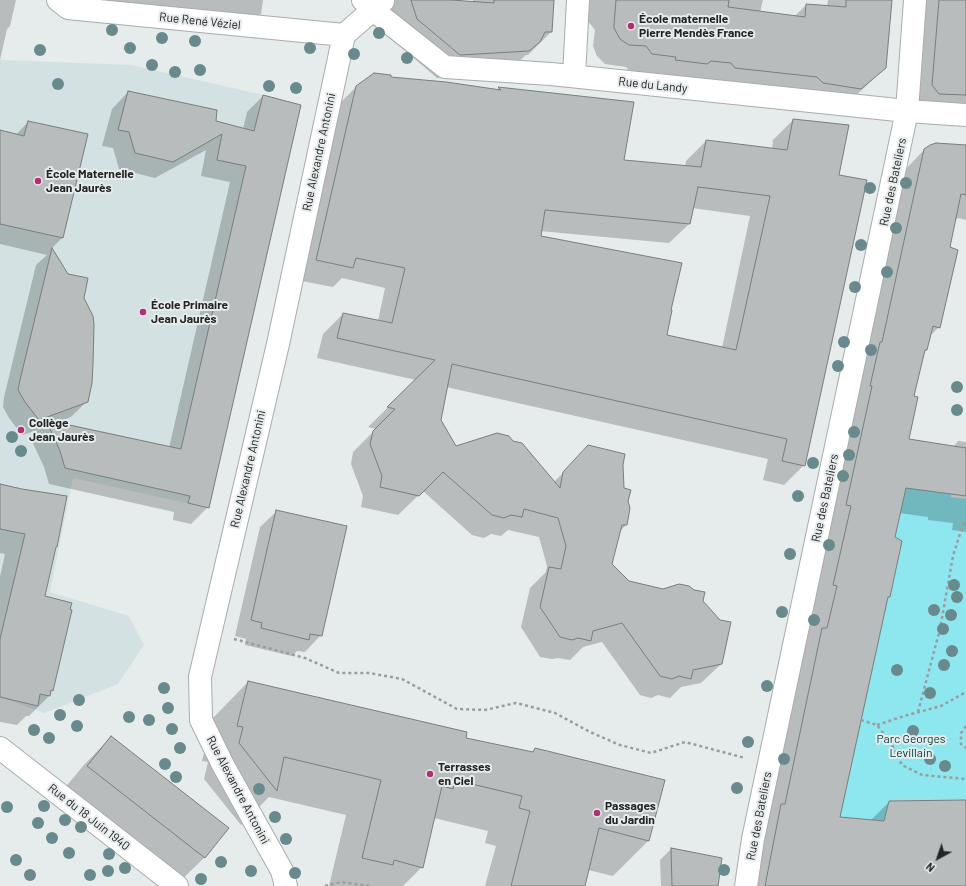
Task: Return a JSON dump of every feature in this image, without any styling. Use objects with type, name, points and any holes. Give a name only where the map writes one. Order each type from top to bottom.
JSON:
[{"type":"street","name":"Rue René Véziel","points":[[58,0],[68,8],[344,35]]},
{"type":"street","points":[[574,76],[578,0]]},
{"type":"street","name":"Rue des Bateliers","points":[[746,886],[753,839],[907,111],[916,0]]},
{"type":"street","points":[[344,35],[373,3]]},
{"type":"street","name":"Rue du Landy","points":[[373,3],[446,66],[574,76],[907,111],[966,115]]},
{"type":"street","name":"Rue Alexandre Antonini","points":[[286,886],[282,871],[223,764],[201,720],[200,677],[276,352],[344,35]]},
{"type":"street","name":"Rue du 18 Juin 1940","points":[[0,748],[177,886]]},
{"type":"path","points":[[918,712],[940,629],[954,556],[964,521],[966,524]]},
{"type":"path","points":[[210,633],[262,645],[305,658],[339,673],[369,673],[402,679],[457,708],[485,710],[516,703],[555,713],[590,732],[620,745],[651,752],[685,742],[769,764]]},
{"type":"path","points":[[877,725],[941,706],[966,692]]},
{"type":"path","points":[[861,720],[877,725],[891,743],[902,765],[922,775],[966,779]]},
{"type":"path","points":[[966,726],[961,733],[961,744],[966,748]]},
{"type":"path","points":[[325,886],[341,882],[370,886]]},
{"type":"shaded area","name":"École Primaire Jean Jaurès","points":[[0,60],[132,65],[301,105],[209,508],[73,478],[50,592],[129,616],[144,645],[118,684],[44,713],[0,697]]},
{"type":"green space","name":"Parc Georges Levillain","points":[[906,484],[929,491],[951,494],[951,497],[966,499],[966,800],[889,801],[884,821],[840,817],[838,816],[902,541],[895,537]]},
{"type":"building","points":[[411,0],[451,0],[494,3],[494,0],[554,0],[552,32],[545,32],[540,42],[529,51],[460,55],[417,19]]},
{"type":"building","points":[[616,0],[729,0],[728,7],[805,17],[806,4],[846,7],[846,0],[892,0],[886,68],[861,89],[823,83],[817,77],[735,68],[731,63],[711,61],[707,64],[675,60],[676,57],[652,54],[646,46],[629,45],[620,39],[614,28]]},
{"type":"building","points":[[939,0],[966,0],[966,95],[939,94],[932,85]]},
{"type":"building","points":[[374,73],[391,75],[391,77],[446,82],[501,90],[498,87],[634,102],[624,160],[701,167],[706,140],[787,150],[793,119],[849,125],[839,175],[867,180],[805,466],[782,461],[787,439],[452,364],[441,420],[456,446],[497,433],[509,436],[513,441],[522,443],[560,488],[563,472],[588,445],[625,454],[623,465],[624,488],[631,490],[628,501],[630,508],[627,525],[622,525],[612,564],[629,581],[663,589],[679,584],[689,586],[694,590],[705,592],[703,601],[720,620],[731,622],[722,664],[693,670],[691,679],[679,676],[672,679],[660,676],[622,623],[593,631],[591,641],[578,638],[572,640],[560,637],[540,607],[549,567],[561,569],[566,546],[558,518],[524,509],[522,517],[511,515],[504,518],[492,515],[443,472],[419,496],[380,487],[382,476],[370,444],[373,431],[395,409],[387,407],[435,360],[337,338],[343,313],[392,323],[405,268],[356,258],[353,268],[316,260],[356,86]],"holes":[[[698,187],[770,196],[736,350],[667,335],[682,263],[541,236],[545,210],[690,224]]]},
{"type":"building","points":[[128,91],[217,110],[216,121],[254,131],[263,95],[301,105],[209,508],[188,503],[190,496],[65,468],[60,451],[46,420],[181,449],[246,166],[217,160],[222,134],[173,162],[135,153],[129,132],[118,130]]},
{"type":"building","points":[[28,121],[88,134],[63,238],[0,224],[0,130],[24,136]]},
{"type":"building","points":[[936,143],[966,145],[966,195],[961,194],[950,247],[958,250],[940,328],[933,326],[927,350],[925,350],[914,396],[918,397],[909,439],[966,448],[966,496],[906,488],[895,537],[902,541],[890,597],[888,597],[840,817],[884,821],[889,801],[966,800],[966,886],[765,886],[781,804],[785,804],[822,628],[827,628],[837,586],[833,585],[851,506],[846,505],[872,386],[870,386],[880,342],[882,342],[924,149]]},
{"type":"building","points":[[52,248],[68,274],[88,278],[84,298],[93,316],[94,325],[92,383],[88,402],[39,420],[18,390]]},
{"type":"building","points":[[0,484],[67,496],[45,596],[72,603],[70,609],[72,610],[53,691],[51,690],[50,696],[40,694],[38,706],[0,697],[0,639],[25,534],[0,529]]},
{"type":"building","points":[[276,510],[347,526],[322,636],[310,634],[309,640],[261,628],[262,623],[251,620]]},
{"type":"building","points":[[248,681],[467,732],[466,738],[533,752],[535,748],[665,780],[649,841],[599,828],[585,886],[511,886],[530,811],[519,808],[522,796],[455,780],[453,789],[442,786],[423,868],[394,860],[393,865],[362,858],[381,780],[284,757],[277,791],[239,743],[243,727],[237,726]]},
{"type":"building","points":[[111,736],[229,828],[205,858],[87,766]]},
{"type":"building","points":[[671,848],[722,858],[718,886],[672,886]]},
{"type":"place","name":"École maternelle Pierre Mendès France","points":[[631,26]]},
{"type":"place","name":"École Maternelle Jean Jaurès","points":[[38,181]]},
{"type":"place","name":"École Primaire Jean Jaurès","points":[[143,312]]},
{"type":"place","name":"Collège Jean Jaurès","points":[[21,430]]},
{"type":"place","name":"Terrasses en Ciel","points":[[430,774]]},
{"type":"place","name":"Passages du Jardin","points":[[597,813]]}]
